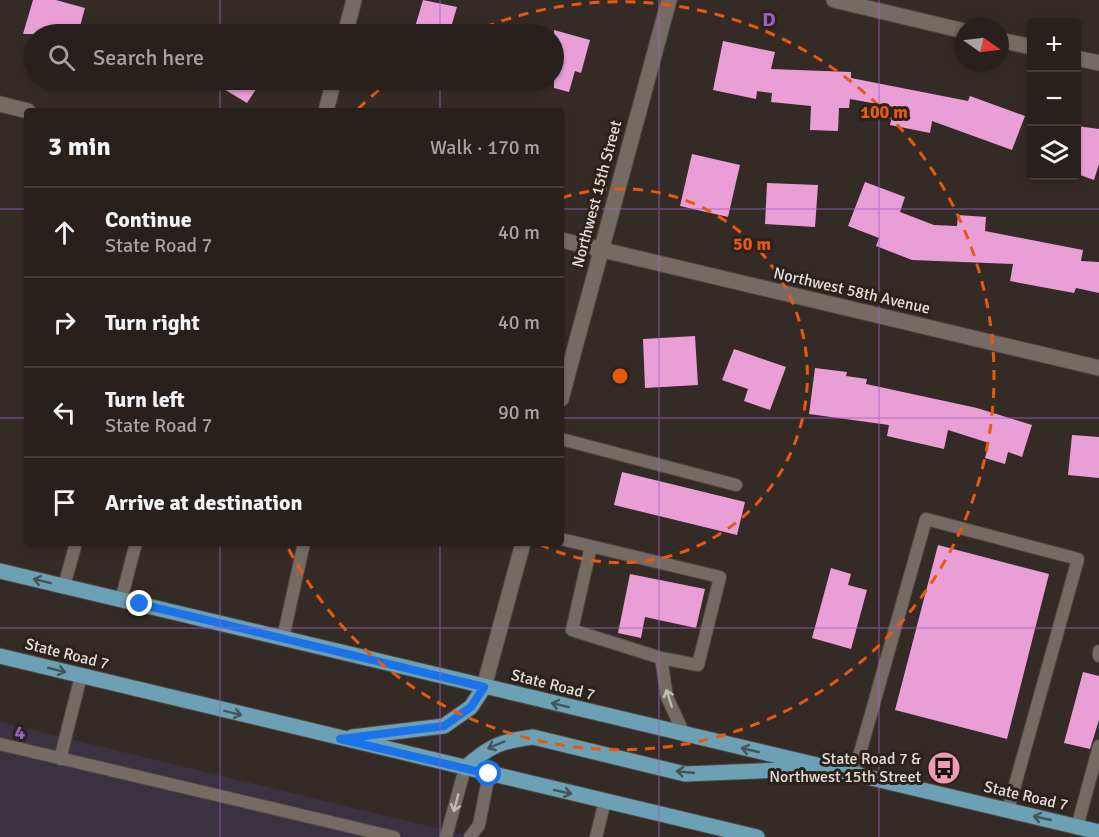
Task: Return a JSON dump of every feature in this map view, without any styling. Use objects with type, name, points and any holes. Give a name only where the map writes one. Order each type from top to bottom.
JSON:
[{"type":"main road","name":"State Road 7","points":[[0,571],[685,736],[1099,832]]},
{"type":"main road","name":"State Road 7","points":[[0,656],[757,837]]},
{"type":"main road","points":[[340,739],[444,726],[471,707],[484,687]]},
{"type":"main road","points":[[465,768],[486,749],[508,740],[533,737],[685,774],[827,768]]},
{"type":"street","points":[[348,24],[354,0]]},
{"type":"street","name":"Northwest 15th Street","points":[[564,388],[669,0]]},
{"type":"street","points":[[834,0],[955,29]]},
{"type":"street","points":[[1009,42],[1027,46]]},
{"type":"street","points":[[1081,59],[1099,63]]},
{"type":"street","points":[[327,108],[331,90]]},
{"type":"street","points":[[0,104],[24,110]]},
{"type":"street","name":"Northwest 58th Avenue","points":[[564,241],[1099,368]]},
{"type":"street","points":[[484,687],[521,546]]},
{"type":"lane","points":[[564,440],[736,485]]},
{"type":"lane","points":[[854,774],[926,519],[1078,559],[1008,810]]},
{"type":"lane","points":[[564,540],[720,576],[698,665],[661,657],[572,630],[591,546]]},
{"type":"lane","points":[[64,586],[75,546]]},
{"type":"lane","points":[[121,600],[135,546]]},
{"type":"lane","points":[[283,638],[302,546]]},
{"type":"lane","points":[[1099,651],[1099,656]]},
{"type":"lane","points":[[661,657],[668,697],[685,736]]},
{"type":"lane","points":[[60,759],[81,676]]},
{"type":"lane","points":[[0,744],[394,837]]},
{"type":"lane","points":[[1077,827],[1099,746]]},
{"type":"lane","points":[[446,837],[465,768]]},
{"type":"lane","points":[[470,837],[479,825],[489,774]]},
{"type":"lane","points":[[596,837],[605,801]]},
{"type":"shaded area","points":[[0,722],[473,837],[0,837]]},
{"type":"building","points":[[33,0],[56,0],[85,8],[81,24],[26,24]]},
{"type":"building","points":[[423,0],[457,7],[452,24],[416,24]]},
{"type":"building","points":[[564,33],[590,40],[581,73],[575,71],[569,92],[562,90],[564,90]]},
{"type":"building","points":[[723,41],[775,52],[771,69],[851,72],[851,78],[968,101],[970,96],[1025,116],[1012,150],[932,121],[930,133],[890,125],[894,107],[850,99],[849,108],[839,108],[838,131],[810,130],[811,106],[771,102],[772,93],[757,91],[756,99],[713,90]]},
{"type":"building","points":[[226,90],[255,90],[247,103]]},
{"type":"building","points":[[1081,127],[1099,129],[1099,164],[1094,180],[1081,175]]},
{"type":"building","points":[[692,154],[740,165],[728,217],[680,206]]},
{"type":"building","points":[[865,182],[905,197],[900,212],[934,225],[957,226],[958,215],[986,217],[985,231],[1083,250],[1081,261],[1099,262],[1099,293],[1076,288],[1074,293],[1010,281],[1013,264],[912,260],[876,246],[879,238],[848,226]]},
{"type":"building","points":[[767,183],[818,185],[815,227],[765,224]]},
{"type":"building","points":[[695,336],[698,385],[645,388],[643,339]]},
{"type":"building","points":[[734,349],[786,367],[770,410],[744,401],[748,389],[722,380]]},
{"type":"building","points":[[815,368],[847,372],[846,376],[867,379],[866,384],[977,408],[1032,425],[1022,457],[1008,452],[1005,464],[985,458],[989,443],[948,430],[944,449],[887,436],[889,425],[809,414]]},
{"type":"building","points":[[1072,435],[1099,437],[1099,478],[1068,475]]},
{"type":"building","points":[[622,472],[745,502],[737,535],[614,505]]},
{"type":"building","points":[[938,545],[1049,574],[1007,739],[895,710]]},
{"type":"building","points":[[831,568],[851,574],[848,585],[867,590],[851,649],[812,638]]},
{"type":"building","points":[[630,574],[705,589],[696,628],[645,617],[641,638],[618,633]]},
{"type":"building","points":[[1083,672],[1099,676],[1099,720],[1090,749],[1064,743]]},
{"type":"place","name":"State Road 7 & Northwest 15th Street","points":[[944,768]]},
{"type":"route","points":[[140,604],[484,687],[471,707],[444,726],[340,739],[489,774]]}]
